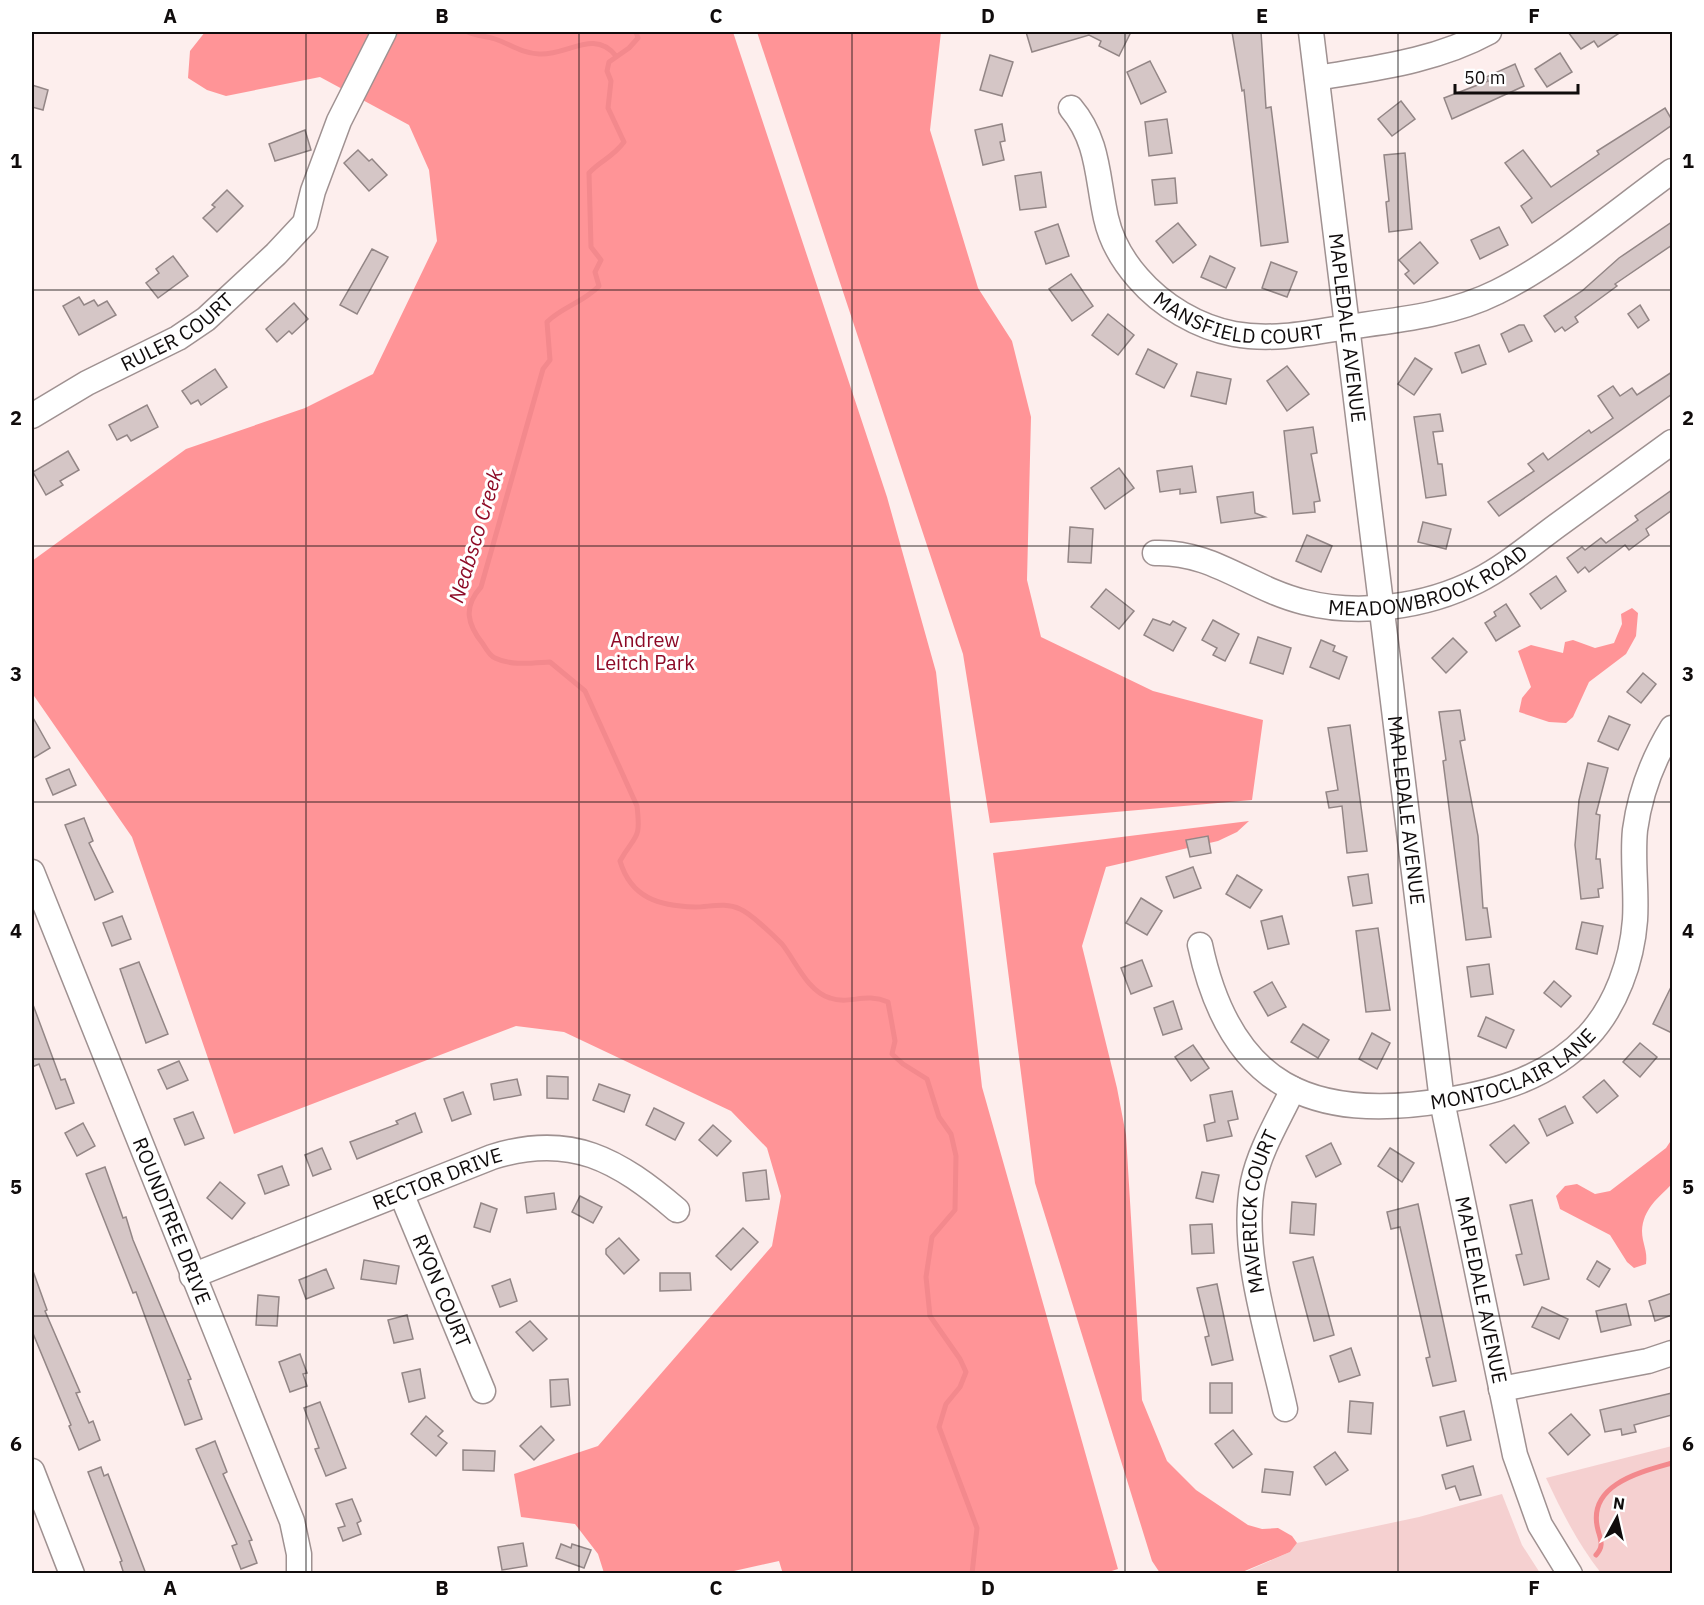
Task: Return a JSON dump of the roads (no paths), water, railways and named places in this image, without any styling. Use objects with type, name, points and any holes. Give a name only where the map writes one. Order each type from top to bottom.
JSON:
[{"type":"street","name":"RULER COURT","points":[[32,416],[87,383],[178,338],[215,310],[276,254],[305,223],[313,191],[339,121],[384,32]]},
{"type":"street","name":"MAPLEDALE AVENUE","points":[[1311,32],[1442,1101],[1501,1389],[1525,1488],[1540,1525],[1570,1574]]},
{"type":"street","points":[[1317,78],[1424,58],[1460,46],[1489,32]]},
{"type":"street","name":"MANSFIELD COURT","points":[[1071,108],[1080,119],[1094,145],[1106,219],[1115,243],[1138,278],[1167,305],[1213,328],[1244,336],[1280,337],[1425,316],[1494,294],[1538,268],[1672,171]]},
{"type":"street","name":"MEADOWBROOK ROAD","points":[[1155,553],[1197,556],[1279,595],[1305,603],[1347,608],[1381,607],[1436,598],[1478,581],[1672,442]]},
{"type":"street","name":"MONTOCLAIR LANE","points":[[1200,945],[1212,992],[1229,1027],[1261,1068],[1293,1089],[1341,1106],[1402,1108],[1501,1090],[1542,1072],[1569,1054],[1602,1018],[1626,966],[1635,920],[1634,850],[1641,799],[1651,769],[1672,728]]},
{"type":"street","name":"ROUNDTREE DRIVE","points":[[32,872],[292,1521],[299,1554],[299,1574]]},
{"type":"street","name":"MAVERICK COURT","points":[[1286,1408],[1253,1265],[1249,1232],[1250,1205],[1258,1163],[1293,1089]]},
{"type":"street","name":"RECTOR DRIVE","points":[[192,1276],[506,1153],[550,1147],[591,1153],[613,1162],[643,1181],[677,1210]]},
{"type":"street","name":"RYON COURT","points":[[401,1193],[483,1390]]},
{"type":"street","points":[[1501,1389],[1648,1361],[1672,1353]]},
{"type":"street","points":[[32,1471],[72,1574]]},
{"type":"waterway","points":[[468,32],[539,54],[549,54],[580,45],[599,44],[608,48],[616,56]]},
{"type":"waterway","name":"Neabsco Creek","points":[[636,32],[638,38],[629,48],[609,62],[607,71],[611,81],[608,108],[624,142],[589,173],[591,247],[601,260],[595,272],[599,286],[547,322],[550,360],[543,369],[481,587],[471,602],[469,616],[473,629],[493,657],[515,663],[550,662],[585,691],[637,806],[638,831],[620,861],[631,884],[639,892],[648,898],[670,905],[695,907],[723,905],[740,909],[782,944],[808,982],[822,994],[837,1000],[872,998],[888,1002],[895,1041],[892,1054],[927,1079],[939,1117],[951,1134],[956,1156],[955,1210],[932,1237],[926,1277],[930,1316],[960,1359],[966,1372],[960,1387],[946,1404],[939,1427],[977,1528],[972,1574]]},
{"type":"waterway","points":[[1596,1555],[1601,1543],[1596,1515],[1600,1502],[1608,1491],[1631,1476],[1672,1463]]},
{"type":"park label","name":"Andrew Leitch Park","points":[[645,652]]}]
